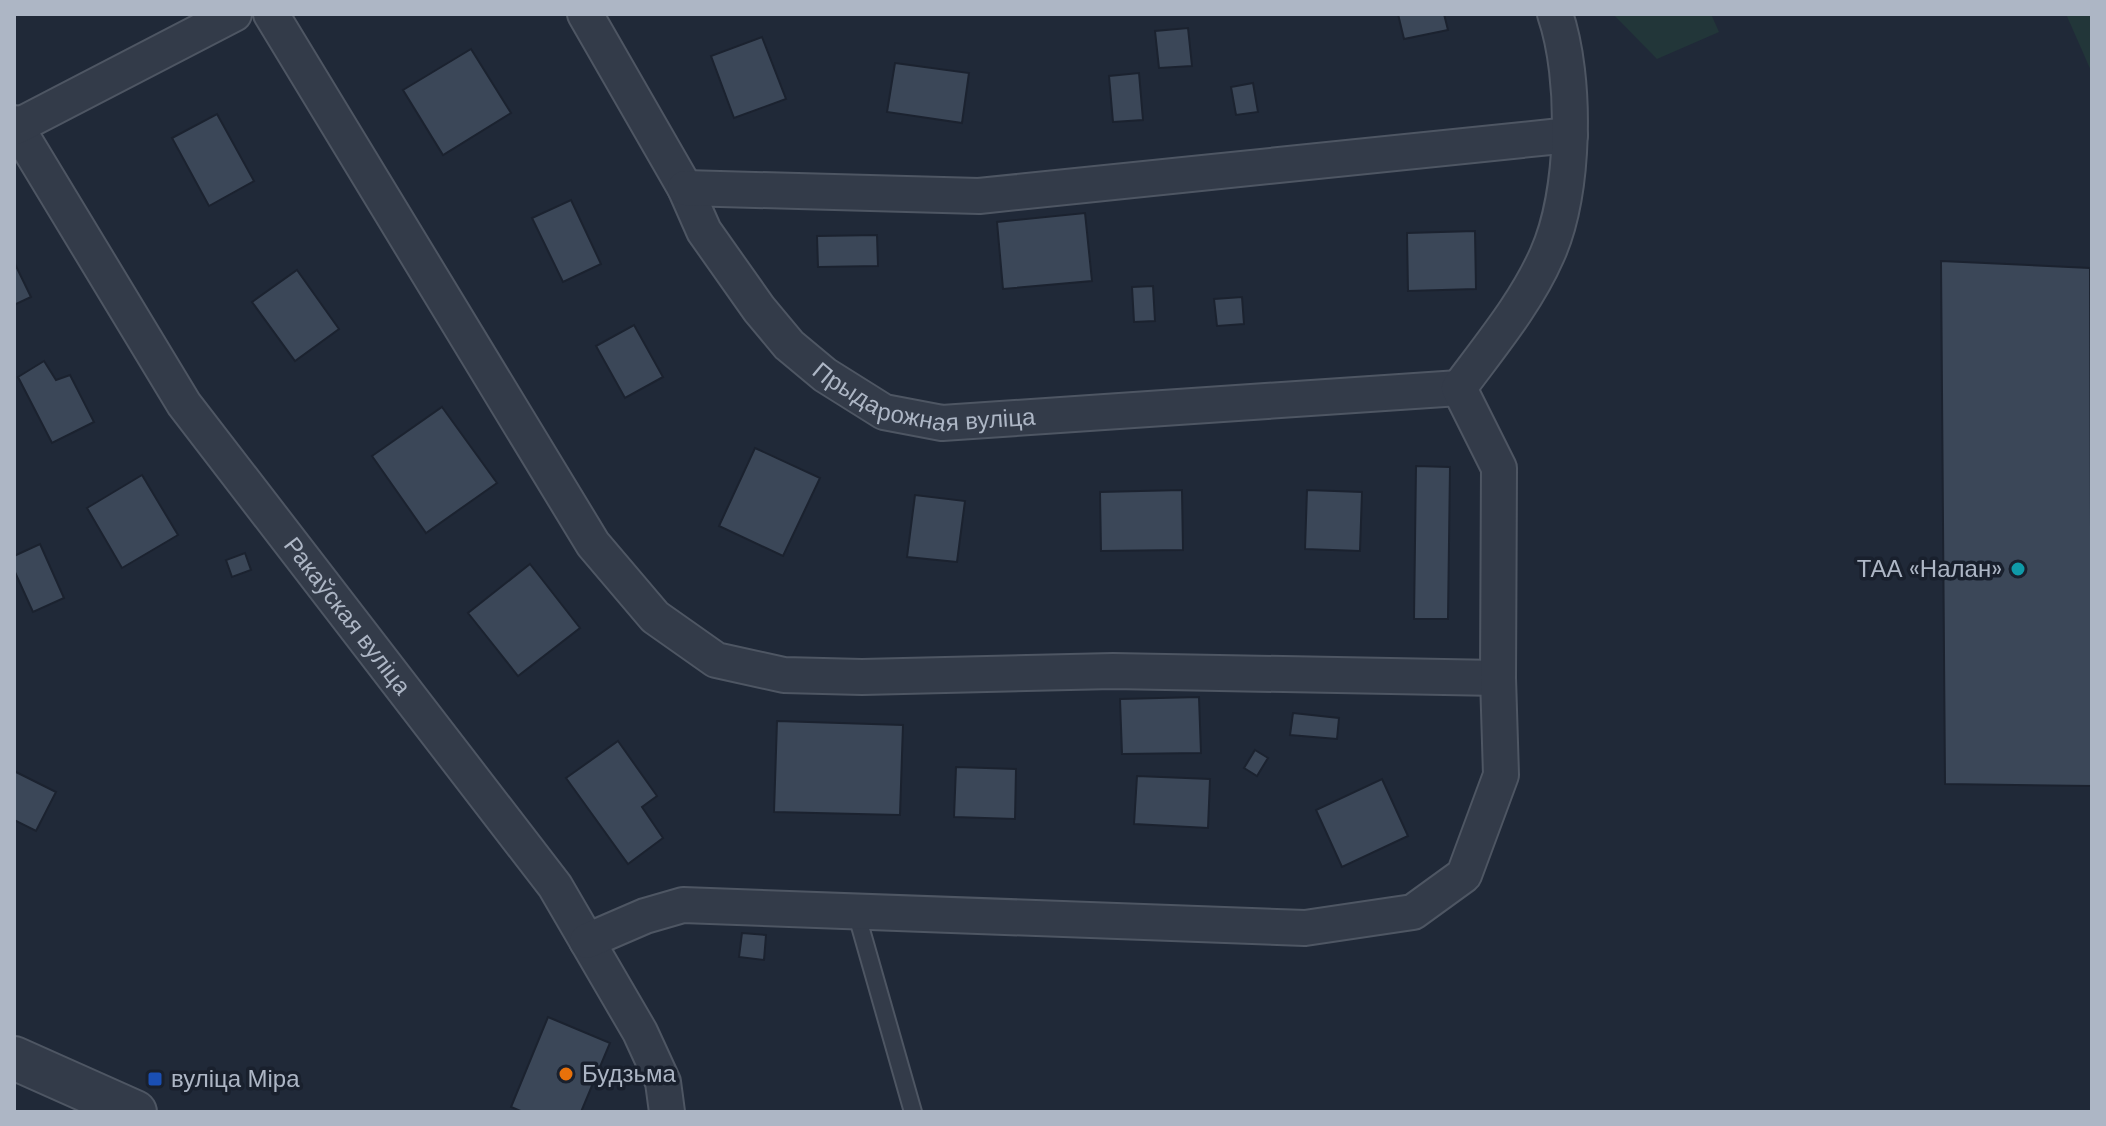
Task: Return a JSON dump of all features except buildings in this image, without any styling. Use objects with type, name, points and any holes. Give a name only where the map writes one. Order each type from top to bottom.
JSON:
[{"type":"street","points":[[15,125],[234,14]]},
{"type":"street","points":[[271,14],[593,544],[655,617],[716,660],[784,675],[862,677],[1113,671],[1498,678]]},
{"type":"street","name":"Прыдарожная вуліца","points":[[585,14],[685,188],[704,231],[759,309],[789,345],[825,375],[884,412],[942,423],[1459,388]]},
{"type":"street","points":[[587,941],[645,916],[683,905],[1305,928],[1413,912],[1464,875],[1501,775],[1499,468],[1459,388],[1525,296],[1547,254],[1557,223],[1570,135],[1564,42],[1555,14]]},
{"type":"street","name":"Ракаўская вуліца","points":[[15,125],[184,404],[555,886],[640,1032],[663,1082],[667,1112]]},
{"type":"street","points":[[685,188],[979,196],[1570,135]]},
{"type":"street","points":[[14,1058],[135,1112]]},
{"type":"lane","points":[[856,912],[913,1112]]},
{"type":"green space","points":[[1613,14],[1711,14],[1719,32],[1657,59]]},
{"type":"green space","points":[[2066,14],[2092,14],[2092,73]]},
{"type":"place","name":"ТАА «Налан»","points":[[2018,569]]},
{"type":"place","name":"Будзьма","points":[[566,1074]]},
{"type":"place","name":"вуліца Міра","points":[[155,1079]]}]
